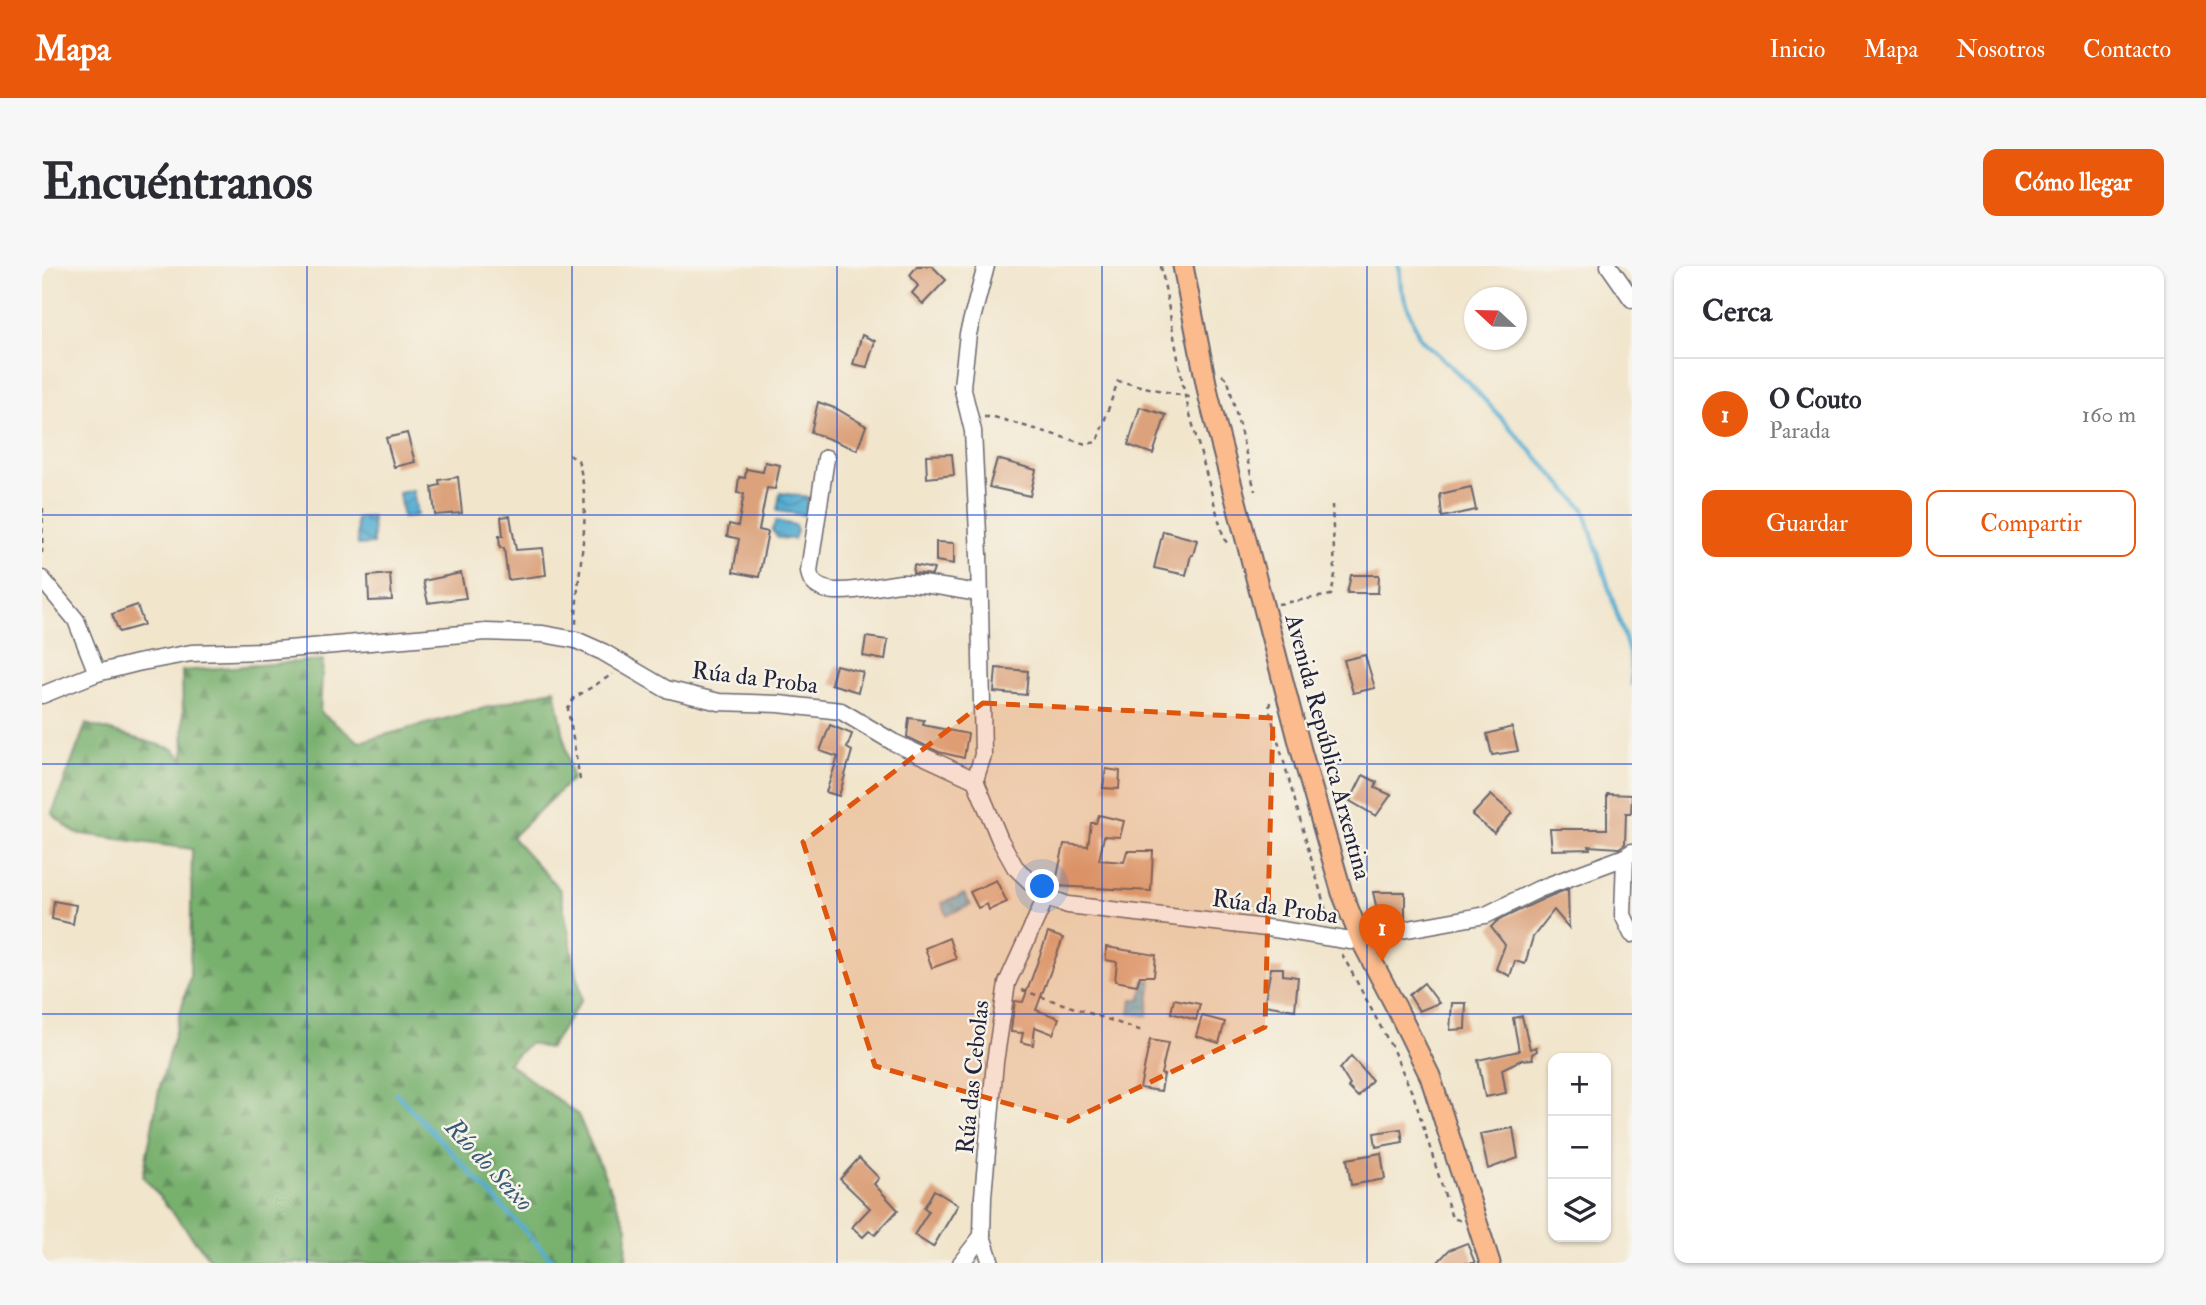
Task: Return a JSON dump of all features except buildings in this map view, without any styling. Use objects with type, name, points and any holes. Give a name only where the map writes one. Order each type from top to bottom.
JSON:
[{"type":"main road","name":"Avenida República Arxentina","points":[[1183,266],[1209,398],[1301,750],[1339,880],[1361,940],[1430,1076],[1490,1263]]},
{"type":"street","points":[[975,780],[983,755],[979,593],[973,431],[962,386],[968,334],[986,266]]},
{"type":"street","points":[[1609,266],[1632,299]]},
{"type":"street","points":[[826,458],[809,571],[810,580],[818,588],[852,592],[903,583],[979,593]]},
{"type":"street","points":[[42,579],[76,620],[97,673]]},
{"type":"street","name":"Rúa da Proba","points":[[42,695],[97,673],[191,653],[264,651],[486,632],[543,634],[576,640],[666,689],[719,702],[779,704],[841,711],[893,742],[975,780],[1000,840],[1015,867],[1046,897],[1068,905],[1262,927],[1351,941],[1486,915],[1539,890],[1629,855]]},
{"type":"street","points":[[1629,855],[1623,915],[1632,934]]},
{"type":"street","name":"Rúa das Cebolas","points":[[990,1263],[982,1236],[983,1196],[995,1062],[1006,983],[1046,897]]},
{"type":"street","points":[[961,1263],[982,1236]]},
{"type":"path","points":[[1216,371],[1228,380],[1255,491]]},
{"type":"path","points":[[970,417],[994,417],[1086,444],[1097,442],[1118,381],[1198,400],[1209,398]]},
{"type":"path","points":[[569,455],[578,460],[585,483],[576,640]]},
{"type":"path","points":[[42,553],[43,505]]},
{"type":"path","points":[[1265,608],[1331,595],[1335,575],[1332,505]]},
{"type":"path","points":[[580,780],[568,709],[573,698],[624,666]]},
{"type":"path","points":[[1272,694],[1269,709],[1335,938],[1398,1060],[1414,1097],[1452,1217],[1459,1219]]},
{"type":"path","points":[[1006,983],[1142,1031]]},
{"type":"highlighted area","points":[[983,703],[1273,718],[1265,1027],[1069,1121],[875,1066],[803,842]]},
{"type":"green space","points":[[323,660],[320,712],[359,742],[555,689],[572,779],[512,837],[560,890],[582,999],[549,1049],[529,1043],[508,1063],[578,1115],[627,1227],[626,1263],[213,1263],[143,1176],[159,1090],[190,977],[192,849],[75,833],[52,814],[86,724],[173,749],[184,759],[182,671]]},
{"type":"water","points":[[413,490],[417,515],[403,518],[399,493]]},
{"type":"water","points":[[780,493],[808,497],[806,515],[777,511]]},
{"type":"water","points":[[372,517],[373,544],[358,545],[356,518]]},
{"type":"water","points":[[776,521],[795,525],[797,531],[794,539],[778,538],[772,530]]},
{"type":"water","points":[[964,894],[971,905],[947,915],[942,903]]},
{"type":"water","points":[[1144,980],[1152,981],[1147,1016],[1130,1013],[1132,999],[1141,1000]]},
{"type":"waterway","points":[[1399,266],[1401,288],[1419,337],[1471,385],[1584,509],[1630,655],[1632,684]]},
{"type":"waterway","name":"Río do Seixo","points":[[396,1093],[555,1263]]},
{"type":"place","name":"O Couto","points":[[1382,962]]}]
